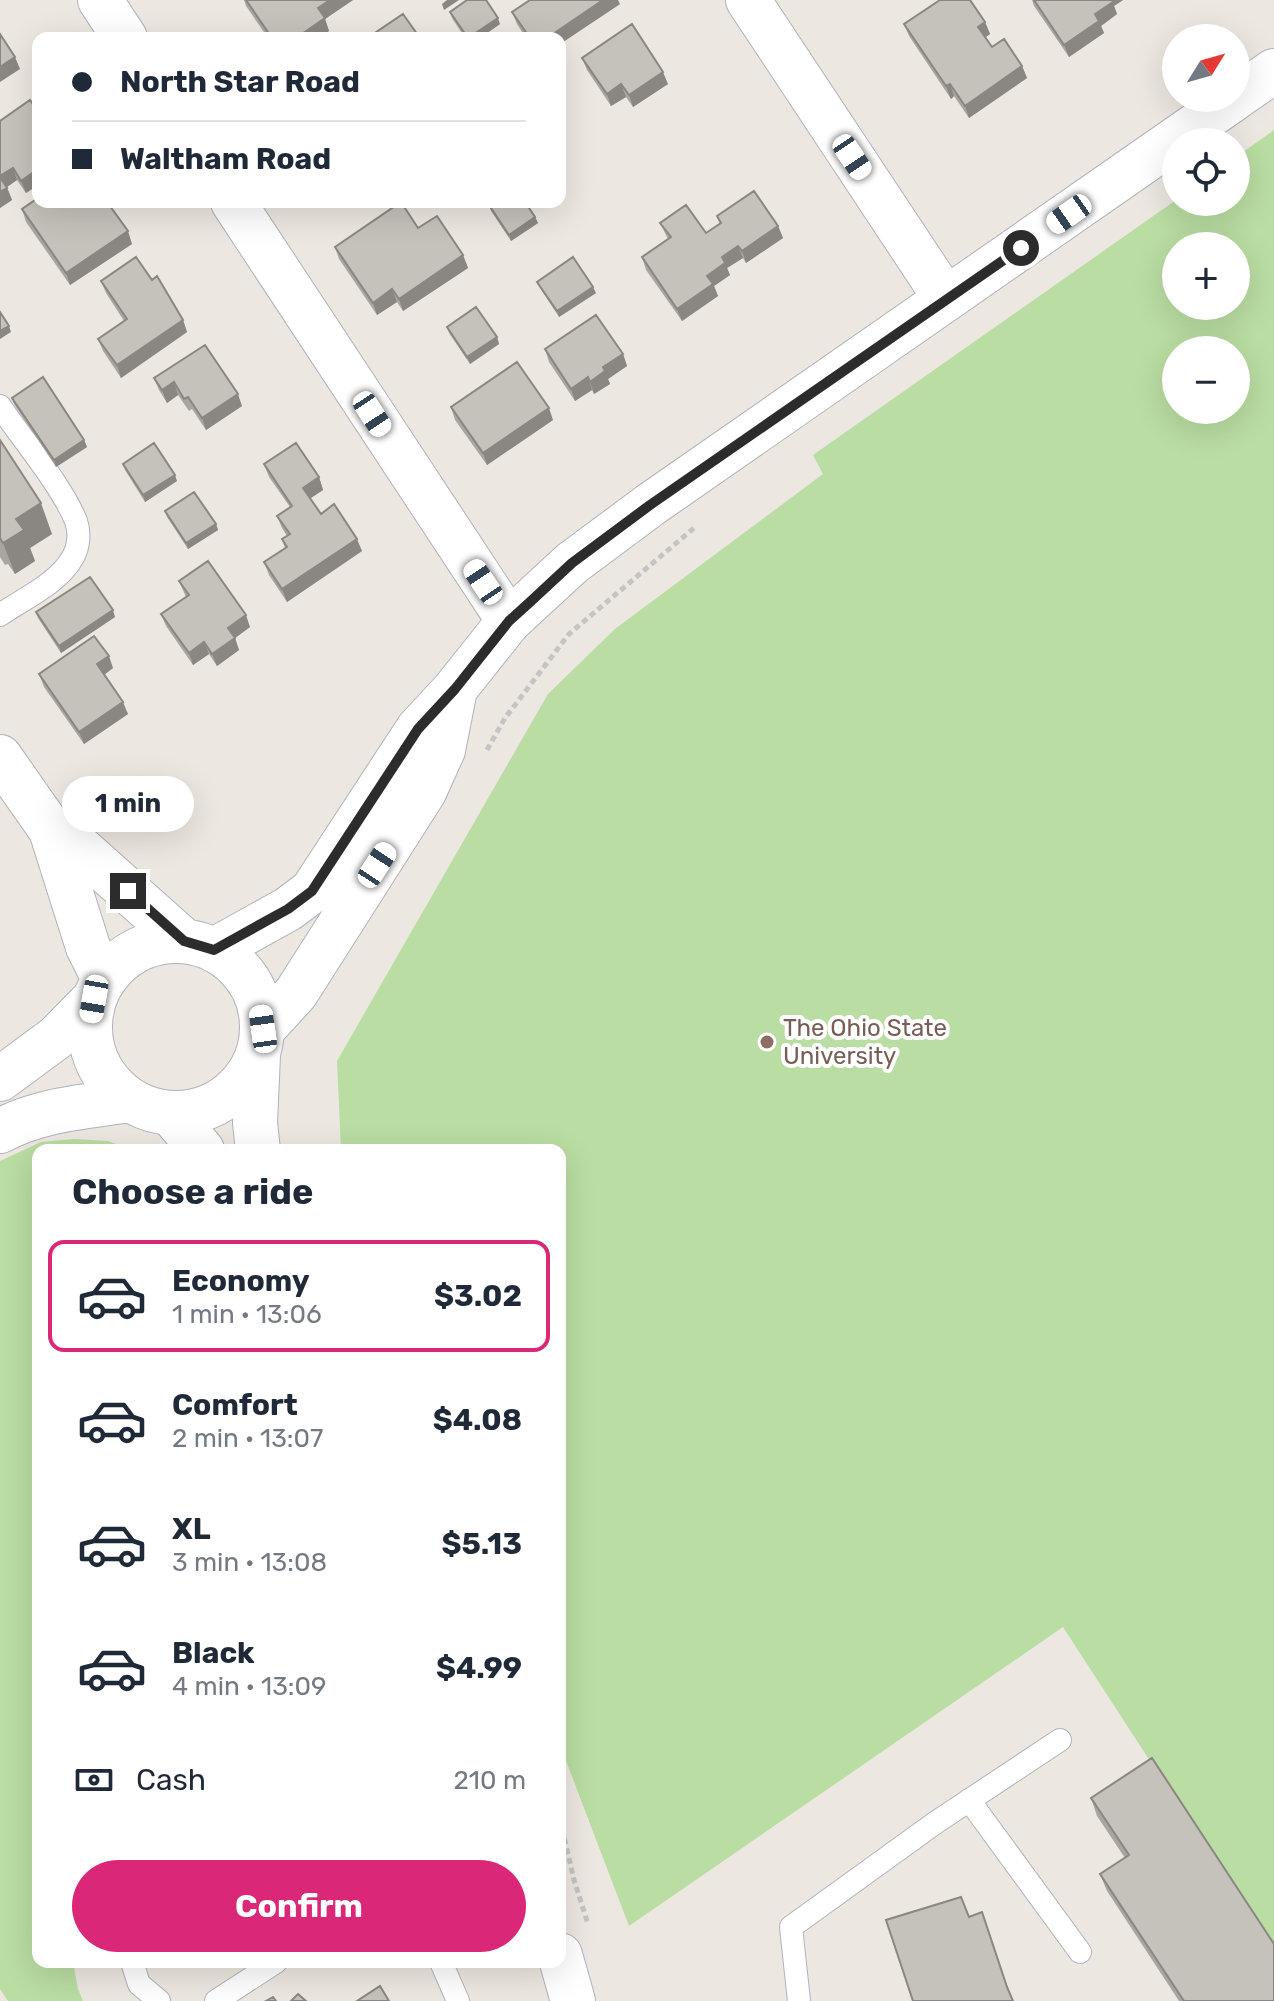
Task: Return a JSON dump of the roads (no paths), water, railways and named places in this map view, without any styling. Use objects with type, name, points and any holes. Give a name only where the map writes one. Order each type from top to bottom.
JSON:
[{"type":"street","points":[[100,0],[121,32]]},
{"type":"street","points":[[748,0],[946,299]]},
{"type":"street","points":[[1250,88],[1274,71]]},
{"type":"street","points":[[0,1079],[57,1037],[120,962],[139,949],[161,942],[199,946],[288,909],[312,891],[418,729],[455,689],[509,621],[572,563],[1216,112]]},
{"type":"street","points":[[237,208],[509,621]]},
{"type":"street","points":[[0,757],[51,830],[99,989],[90,1027],[95,1056],[108,1081],[130,1100],[149,1109],[171,1114],[190,1113],[224,1099],[239,1087],[260,1042],[296,993],[424,792],[443,750],[455,689]]},
{"type":"street","points":[[51,830],[81,849],[199,946],[234,964],[249,983],[259,1005],[255,1123],[257,1144]]},
{"type":"street","points":[[0,1131],[19,1121],[84,1104],[130,1100]]},
{"type":"street","points":[[171,1114],[197,1144]]},
{"type":"street","points":[[573,2001],[574,1940]]},
{"type":"lane","points":[[0,406],[77,523],[78,543],[72,559],[51,580],[0,615]]},
{"type":"lane","points":[[799,2001],[791,1927],[969,1800],[1060,1740]]},
{"type":"lane","points":[[969,1800],[1080,1952]]},
{"type":"lane","points":[[134,1968],[139,1984],[159,2001]]},
{"type":"lane","points":[[216,2001],[267,1968]]},
{"type":"lane","points":[[444,1968],[458,2001]]},
{"type":"place","name":"The Ohio State University","points":[[767,1042]]}]
